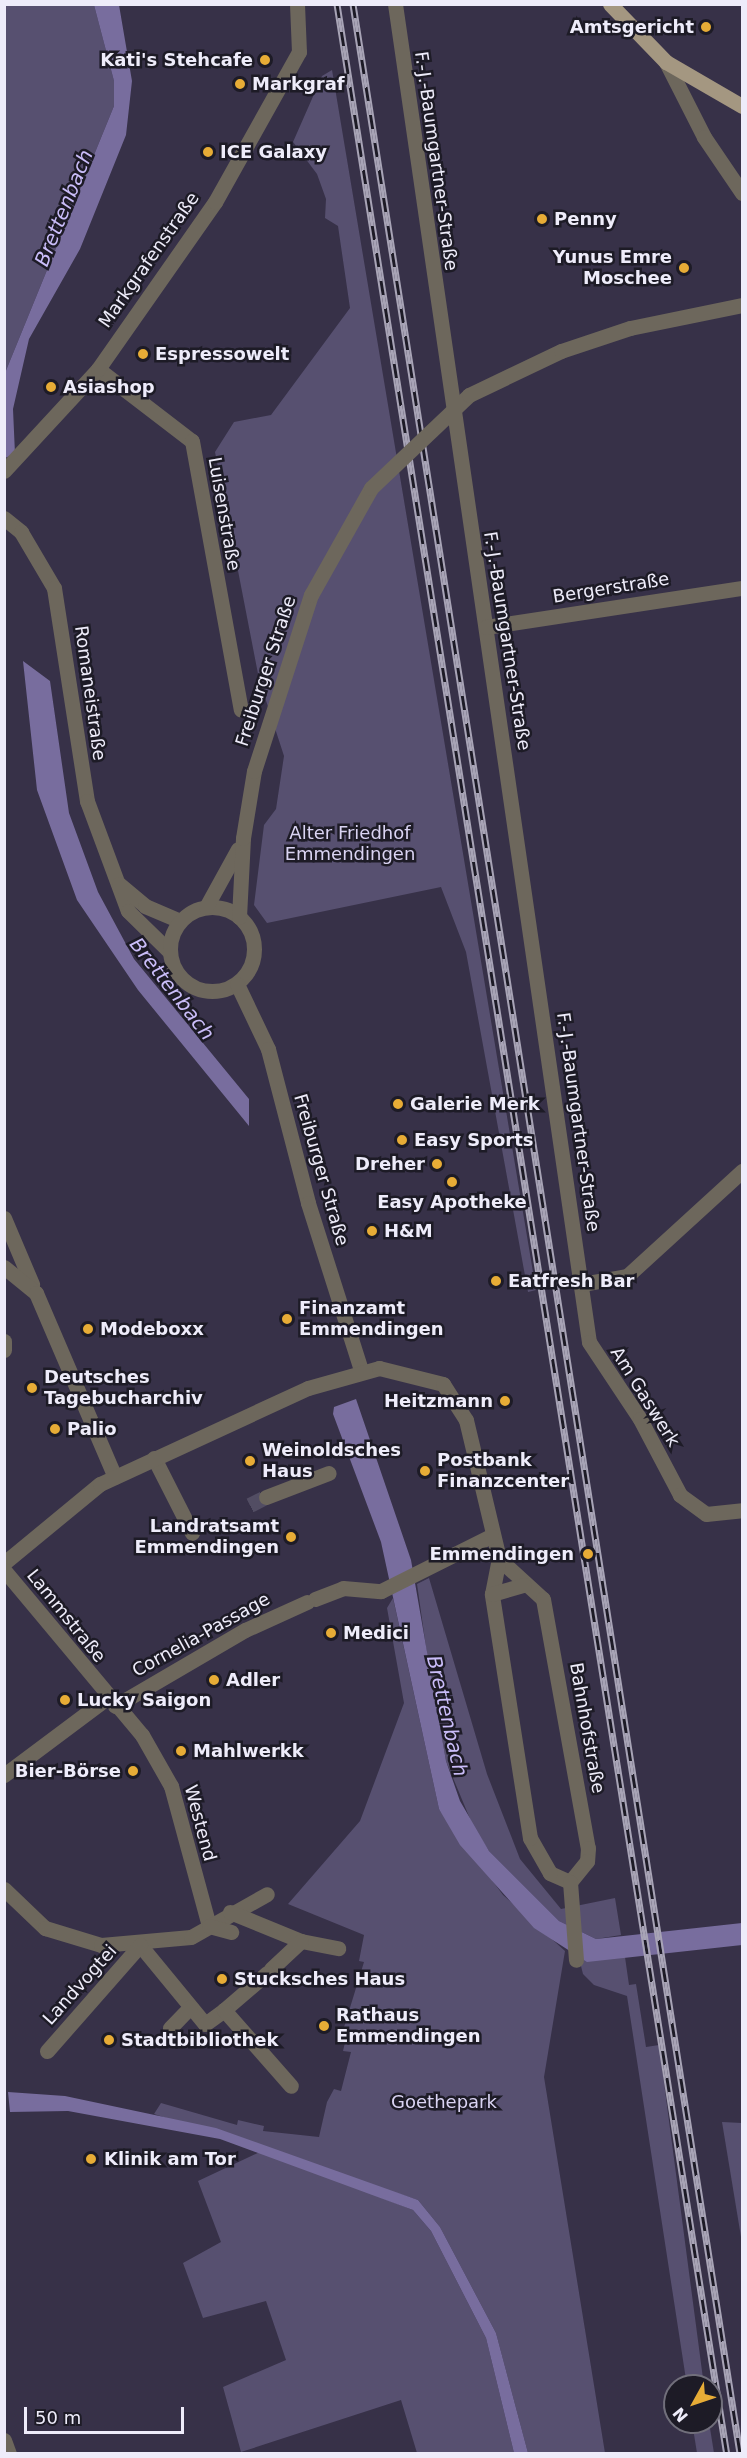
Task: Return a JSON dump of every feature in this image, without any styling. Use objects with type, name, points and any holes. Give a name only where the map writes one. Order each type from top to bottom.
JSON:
[{"type":"main road","points":[[610,4],[666,62],[742,106]]},
{"type":"street","name":"Markgrafenstraße","points":[[4,471],[98,369],[215,202],[298,52],[297,4]]},
{"type":"street","name":"F.-J.-Baumgartner-Straße","points":[[395,4],[582,1284]]},
{"type":"street","points":[[666,62],[704,137],[742,193]]},
{"type":"street","name":"Freiburger Straße","points":[[239,917],[243,838],[254,771],[311,595],[371,488],[396,460],[469,395],[507,374],[630,328],[742,305]]},
{"type":"street","name":"Luisenstraße","points":[[98,369],[192,441],[241,710]]},
{"type":"street","name":"Romaneistraße","points":[[4,518],[21,532],[54,588],[85,791],[128,911],[169,951]]},
{"type":"street","name":"Bergerstraße","points":[[486,627],[742,588]]},
{"type":"street","name":"Freiburger Straße","points":[[206,907],[243,838]]},
{"type":"street","name":"Romaneistraße","points":[[118,883],[145,906],[180,921]]},
{"type":"street","points":[[206,907],[239,917],[254,950],[237,984],[200,990],[178,975],[169,951],[180,921],[206,907]]},
{"type":"street","name":"Freiburger Straße","points":[[237,984],[268,1049],[308,1203],[361,1370]]},
{"type":"street","points":[[582,1284],[627,1276],[742,1171]]},
{"type":"street","points":[[4,1218],[115,1477]]},
{"type":"street","points":[[4,1267],[36,1293]]},
{"type":"street","name":"Am Gaswerk","points":[[582,1284],[589,1342],[640,1419],[680,1495],[706,1514],[742,1510]]},
{"type":"street","points":[[4,1341],[4,1350]]},
{"type":"street","name":"Bahnhofstraße","points":[[4,1563],[100,1484],[308,1388],[361,1370],[411,1373],[453,1393],[472,1442],[491,1536],[499,1558],[524,1585],[543,1599],[586,1832],[587,1861],[570,1882]]},
{"type":"street","points":[[154,1458],[192,1533]]},
{"type":"street","points":[[266,1497],[329,1473]]},
{"type":"street","name":"Cornelia-Passage","points":[[111,1702],[192,1659],[311,1601],[343,1588],[368,1594],[388,1587],[420,1569],[491,1536]]},
{"type":"street","points":[[499,1558],[492,1594],[530,1838],[550,1873],[570,1882],[571,1920],[576,1960]]},
{"type":"street","name":"Lammstraße","points":[[4,1570],[111,1702]]},
{"type":"street","points":[[492,1594],[524,1585]]},
{"type":"street","points":[[4,1775],[111,1702]]},
{"type":"street","name":"Westend","points":[[111,1702],[142,1735],[171,1786],[209,1926]]},
{"type":"street","name":"Landvogtei","points":[[4,1889],[45,1928],[101,1945],[140,1945],[191,1937],[230,1912],[267,1894]]},
{"type":"street","points":[[230,1912],[301,1941],[338,1948]]},
{"type":"street","points":[[209,1926],[231,1932]]},
{"type":"street","name":"Landvogtei","points":[[140,1945],[205,2024],[224,2010],[301,1941]]},
{"type":"street","name":"Landvogtei","points":[[47,2051],[140,1945]]},
{"type":"street","points":[[170,2028],[190,2007]]},
{"type":"street","points":[[224,2010],[291,2086]]},
{"type":"street","points":[[4,2440],[9,2454]]},
{"type":"green space","points":[[5,5],[94,5],[114,81],[114,106],[5,373]]},
{"type":"green space","name":"Alter Friedhof Emmendingen","points":[[332,70],[536,1290],[528,1292],[466,952],[441,887],[267,923],[254,905],[264,825],[276,809],[284,756],[259,679],[215,452],[234,422],[271,415],[350,308],[338,226],[325,218],[326,199],[317,174],[293,142],[322,76]]},
{"type":"green space","points":[[429,1578],[487,1774],[520,1859],[561,1909],[615,1898],[621,1935],[596,1939],[559,1921],[489,1851],[473,1826],[446,1761],[427,1654],[417,1584]]},
{"type":"green space","name":"Goethepark","points":[[393,1598],[439,1809],[503,1895],[565,1951],[544,2077],[605,2453],[528,2453],[496,2333],[440,2227],[418,2200],[154,2114],[161,2103],[237,2125],[238,2120],[264,2126],[263,2131],[319,2137],[327,2102],[334,2089],[341,2091],[351,2052],[343,2051],[346,2038],[341,2037],[364,1962],[359,1961],[364,1935],[288,1904],[360,1821],[404,1703],[387,1608]]},
{"type":"green space","points":[[625,1957],[629,1985],[636,1984],[646,2047],[659,2045],[702,2374],[685,2374],[627,1996],[594,1985],[583,1974],[579,1958]]},
{"type":"green space","points":[[722,2122],[742,2123],[742,2243]]},
{"type":"green space","points":[[262,2151],[413,2210],[431,2231],[486,2338],[514,2453],[417,2453],[401,2400],[241,2452],[223,2387],[286,2360],[266,2301],[203,2318],[183,2263],[221,2242],[198,2181]]},
{"type":"green space","points":[[694,2434],[711,2434],[714,2453],[697,2453]]},
{"type":"shaded area","points":[[94,5],[119,5],[132,81],[126,135],[80,249],[29,339],[13,409],[15,454],[5,458],[5,373],[114,106],[114,81]]},
{"type":"shaded area","points":[[23,661],[50,681],[69,813],[98,892],[134,959],[249,1099],[249,1126],[138,990],[77,900],[37,790]]},
{"type":"shaded area","points":[[356,1399],[411,1560],[446,1761],[460,1801],[489,1851],[559,1921],[596,1939],[742,1923],[742,1945],[587,1962],[534,1928],[460,1845],[439,1809],[381,1542],[333,1414],[334,1407]]},
{"type":"shaded area","points":[[8,2092],[65,2096],[216,2128],[418,2200],[440,2227],[496,2333],[528,2453],[514,2453],[486,2338],[431,2231],[413,2210],[220,2139],[68,2111],[10,2112]]},
{"type":"tunnel","points":[[250,1505],[266,1497]]},
{"type":"railway","points":[[337,4],[727,2454]]},
{"type":"railway","points":[[353,4],[740,2454]]},
{"type":"place","name":"Amtsgericht","points":[[706,27]]},
{"type":"place","name":"Kati's Stehcafe","points":[[265,60]]},
{"type":"place","name":"Markgraf","points":[[240,84]]},
{"type":"place","name":"ICE Galaxy","points":[[208,152]]},
{"type":"place","name":"Penny","points":[[542,219]]},
{"type":"place","name":"Yunus Emre Moschee","points":[[684,268]]},
{"type":"place","name":"Espressowelt","points":[[143,354]]},
{"type":"place","name":"Asiashop","points":[[51,387]]},
{"type":"place","name":"Galerie Merk","points":[[398,1104]]},
{"type":"place","name":"Easy Sports","points":[[402,1140]]},
{"type":"place","name":"Dreher","points":[[437,1164]]},
{"type":"place","name":"Easy Apotheke","points":[[452,1182]]},
{"type":"place","name":"H&M","points":[[372,1231]]},
{"type":"place","name":"Eatfresh Bar","points":[[496,1281]]},
{"type":"place","name":"Finanzamt Emmendingen","points":[[287,1319]]},
{"type":"place","name":"Modeboxx","points":[[88,1329]]},
{"type":"place","name":"Deutsches Tagebucharchiv","points":[[32,1388]]},
{"type":"place","name":"Heitzmann","points":[[505,1401]]},
{"type":"place","name":"Palio","points":[[55,1429]]},
{"type":"place","name":"Weinoldsches Haus","points":[[250,1461]]},
{"type":"place","name":"Postbank Finanzcenter","points":[[425,1471]]},
{"type":"place","name":"Landratsamt Emmendingen","points":[[291,1537]]},
{"type":"place","name":"Emmendingen","points":[[588,1554]]},
{"type":"place","name":"Medici","points":[[331,1633]]},
{"type":"place","name":"Adler","points":[[214,1680]]},
{"type":"place","name":"Lucky Saigon","points":[[65,1700]]},
{"type":"place","name":"Mahlwerkk","points":[[181,1751]]},
{"type":"place","name":"Bier-Börse","points":[[133,1771]]},
{"type":"place","name":"Stucksches Haus","points":[[222,1979]]},
{"type":"place","name":"Rathaus Emmendingen","points":[[324,2026]]},
{"type":"place","name":"Stadtbibliothek","points":[[109,2040]]},
{"type":"place","name":"Klinik am Tor","points":[[91,2159]]},
{"type":"water label","name":"Brettenbach","points":[[64,208]]},
{"type":"water label","name":"Brettenbach","points":[[172,989]]},
{"type":"water label","name":"Brettenbach","points":[[447,1716]]}]
